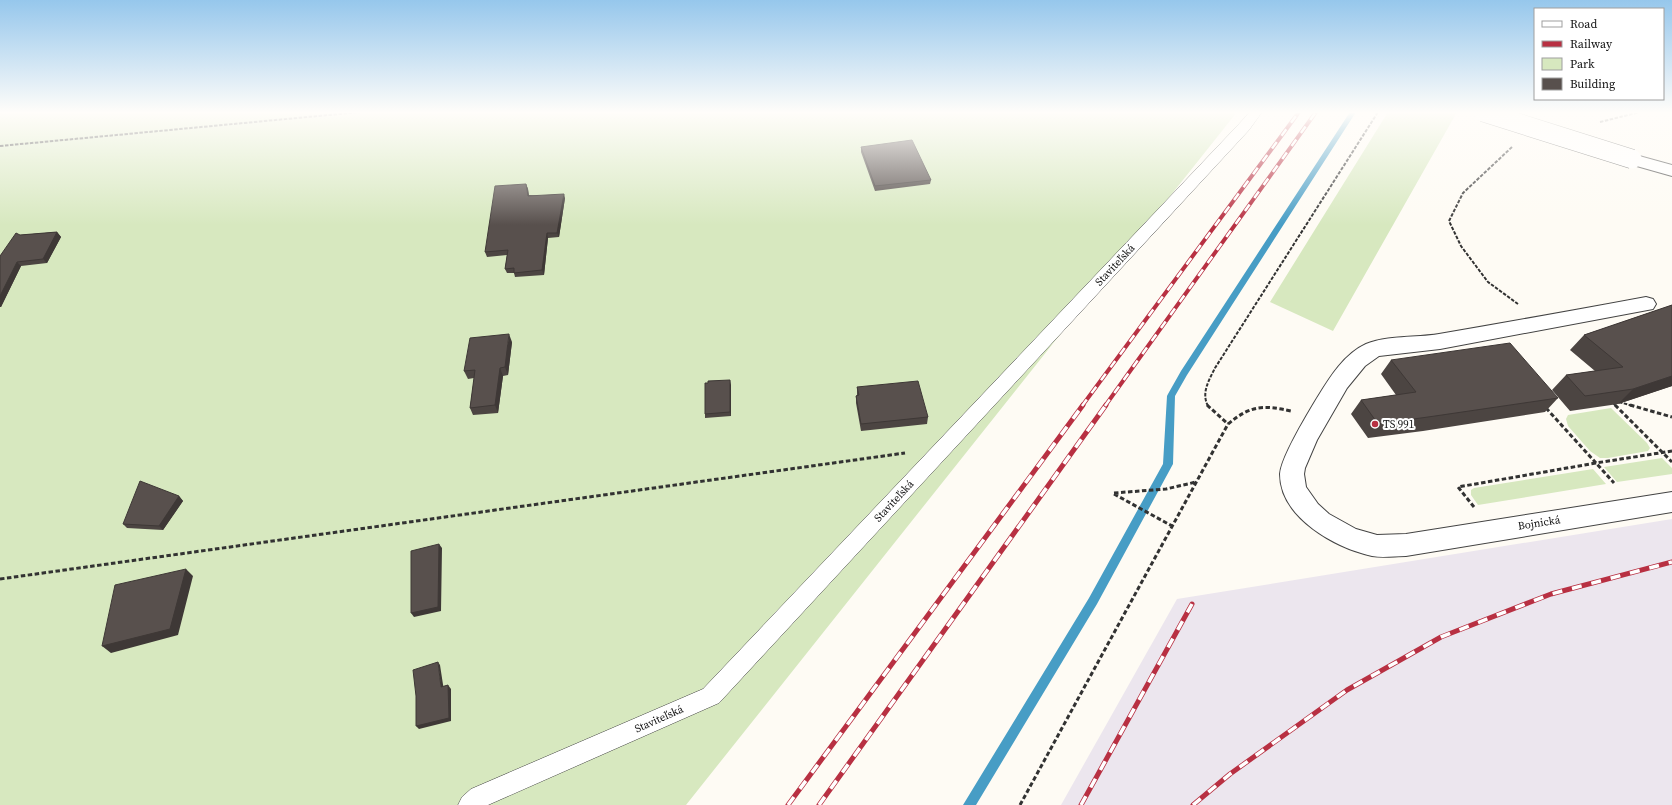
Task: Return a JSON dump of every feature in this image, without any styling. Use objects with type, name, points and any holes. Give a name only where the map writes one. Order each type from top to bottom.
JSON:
[{"type":"street","points":[[1602,150],[1672,171]]},
{"type":"street","name":"Bojnická","points":[[1646,304],[1447,340],[1374,350],[1352,365],[1342,376],[1317,418],[1295,464],[1292,474],[1294,490],[1301,502],[1327,526],[1344,536],[1359,542],[1375,545],[1406,545],[1672,502]]},
{"type":"lane","name":"Staviteľská","points":[[470,805],[479,797],[711,696],[1223,150]]},
{"type":"path","points":[[1228,424],[1211,411],[1205,403],[1203,393],[1214,368],[1354,150]]},
{"type":"path","points":[[1508,150],[1463,193],[1449,221],[1461,246],[1488,282],[1542,322]]},
{"type":"path","points":[[1672,417],[1609,399],[1672,462]]},
{"type":"path","points":[[1543,404],[1614,483]]},
{"type":"path","points":[[1020,805],[1228,424],[1244,411],[1257,407],[1271,406],[1317,418]]},
{"type":"path","points":[[0,579],[943,448]]},
{"type":"path","points":[[1492,531],[1458,486],[1672,452]]},
{"type":"path","points":[[1172,526],[1114,493],[1166,489],[1197,482]]},
{"type":"shaded area","points":[[1672,519],[1672,805],[1061,805],[1177,599]]},
{"type":"green space","points":[[0,150],[1207,150],[686,805],[0,805]]},
{"type":"green space","points":[[1365,150],[1436,150],[1333,331],[1270,302]]},
{"type":"green space","points":[[1611,408],[1647,443],[1650,448],[1648,451],[1600,458],[1590,451],[1568,426],[1566,419],[1568,415]]},
{"type":"green space","points":[[1662,458],[1672,468],[1672,474],[1617,482],[1604,467]]},
{"type":"green space","points":[[1593,469],[1606,484],[1478,505],[1471,495],[1471,490],[1474,488]]},
{"type":"building","points":[[862,150],[917,150],[931,180],[875,186]]},
{"type":"building","points":[[526,184],[528,196],[564,194],[557,233],[547,233],[542,270],[514,273],[514,268],[505,269],[508,250],[485,252],[495,186]]},
{"type":"building","points":[[57,232],[43,259],[17,262],[0,296],[0,256],[16,233],[20,235]]},
{"type":"building","points":[[1672,305],[1672,376],[1633,389],[1585,396],[1566,375],[1623,367],[1584,335]]},
{"type":"building","points":[[509,334],[505,367],[500,368],[495,405],[470,408],[475,370],[464,371],[470,338]]},
{"type":"building","points":[[1510,343],[1558,398],[1378,424],[1361,400],[1416,392],[1391,360]]},
{"type":"building","points":[[730,380],[730,412],[705,414],[705,383],[708,383],[708,381]]},
{"type":"building","points":[[918,381],[928,417],[861,424],[856,396],[859,395],[857,387]]},
{"type":"building","points":[[140,481],[179,496],[159,526],[123,524]]},
{"type":"building","points":[[439,544],[438,607],[411,613],[411,551]]},
{"type":"building","points":[[186,569],[170,629],[102,646],[115,585]]},
{"type":"building","points":[[438,662],[441,687],[448,685],[449,718],[416,726],[416,696],[413,670]]},
{"type":"waterway","points":[[969,805],[1093,601],[1168,464],[1171,396],[1184,373],[1329,150]]},
{"type":"railway","points":[[1082,406],[1271,150]]},
{"type":"railway","points":[[1105,406],[1289,150]]},
{"type":"railway","points":[[788,805],[1083,405]]},
{"type":"railway","points":[[819,805],[1106,405]]},
{"type":"railway","points":[[1193,805],[1230,774],[1347,690],[1441,637],[1551,594],[1672,562]]},
{"type":"railway","points":[[1081,805],[1192,604]]},
{"type":"place","name":"TS 991","points":[[1375,424]]}]
